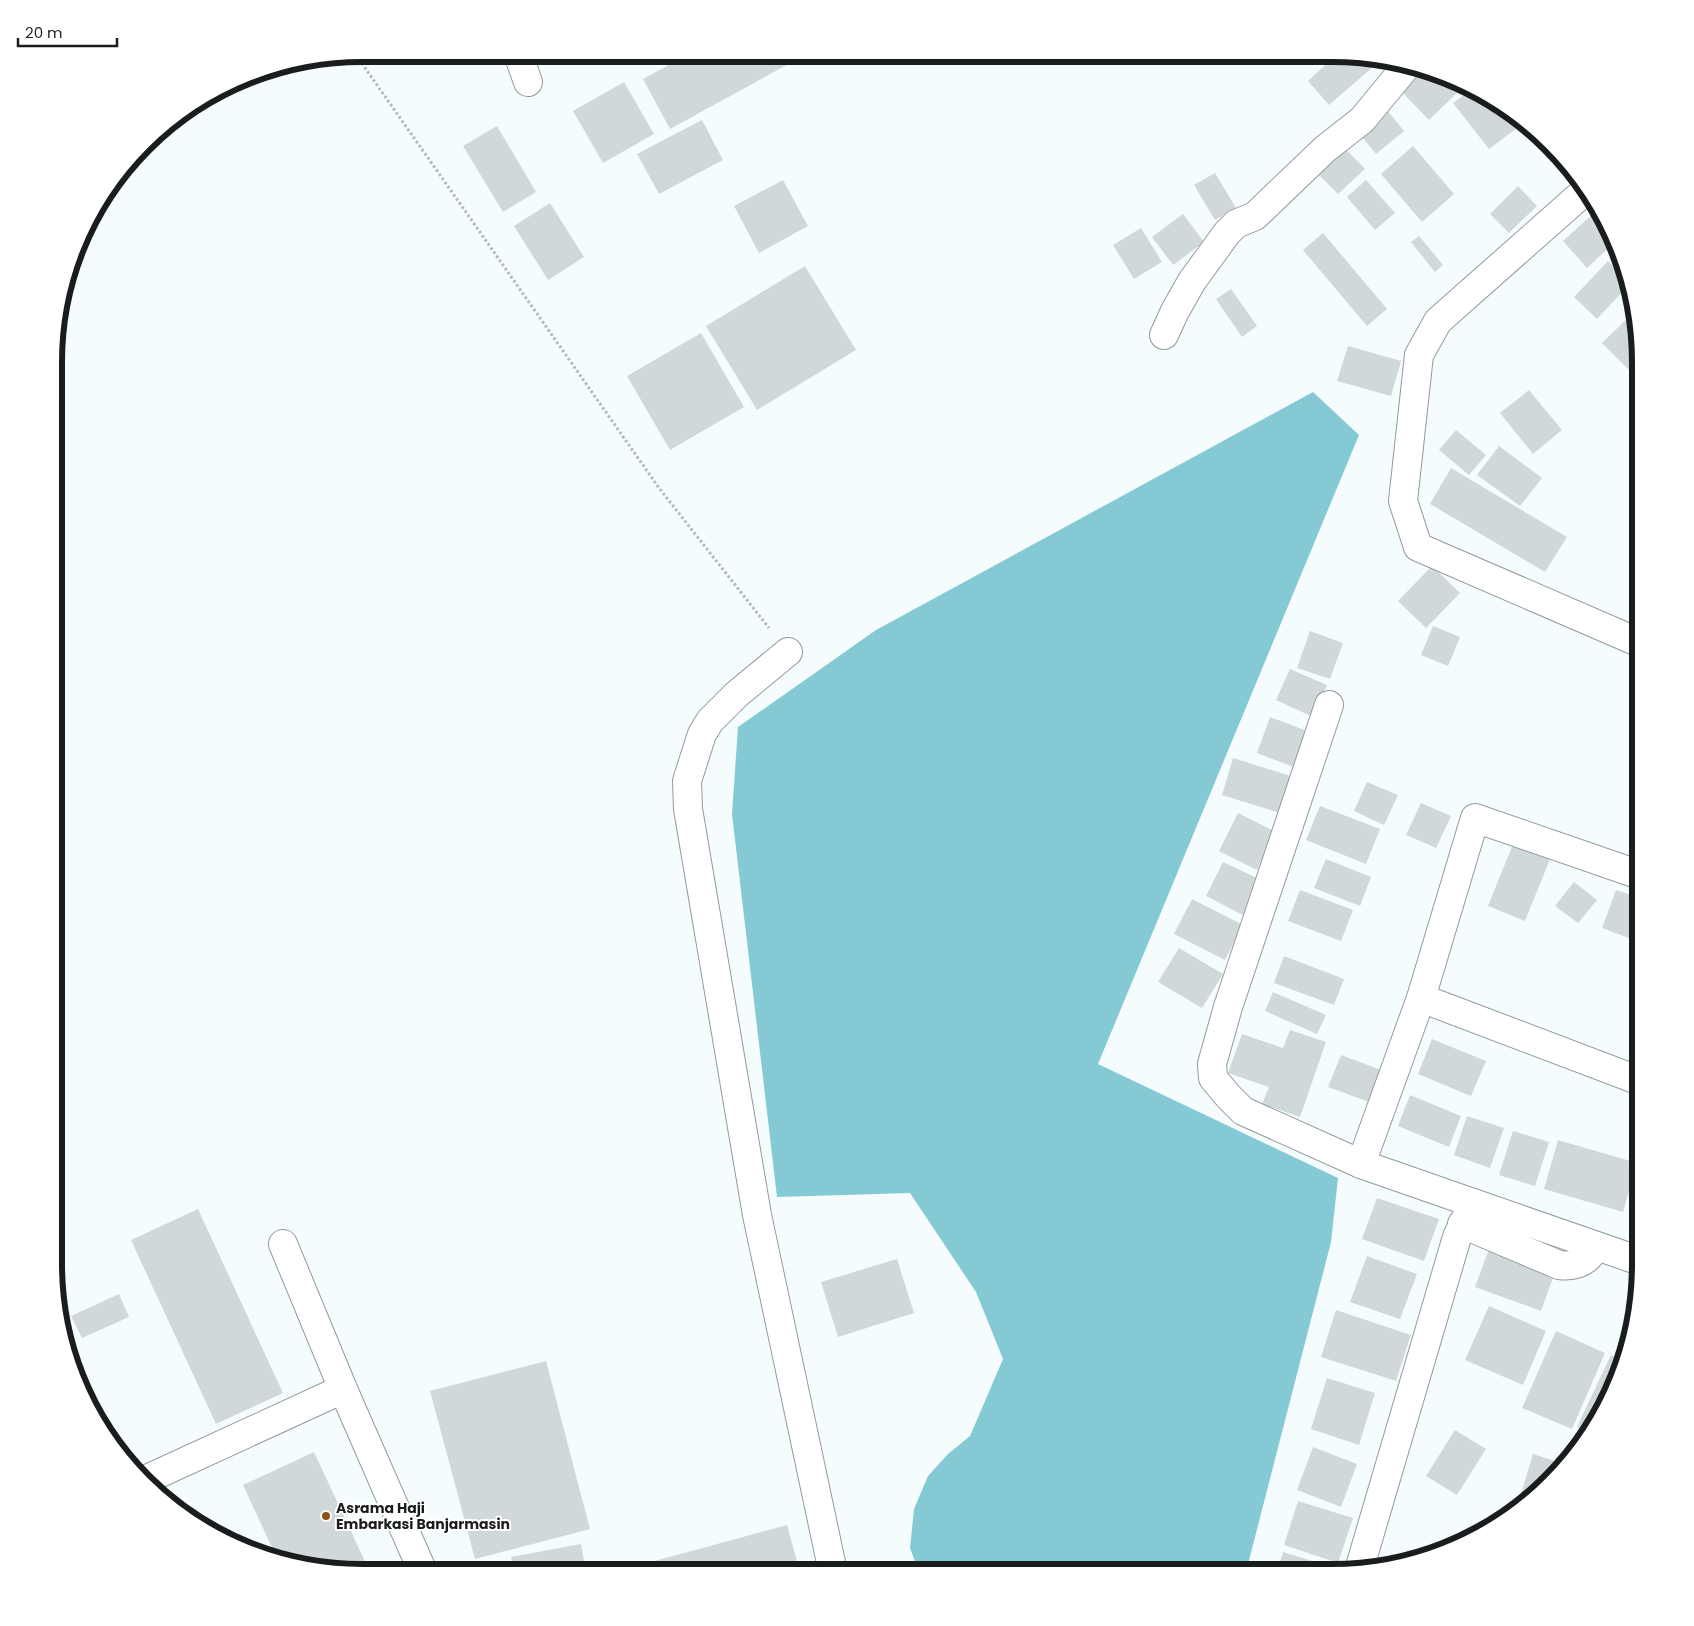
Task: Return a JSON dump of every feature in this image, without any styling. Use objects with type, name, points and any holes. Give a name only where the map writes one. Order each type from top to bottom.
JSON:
[{"type":"street","points":[[521,62],[528,82]]},
{"type":"street","points":[[1164,335],[1192,281],[1227,233],[1236,224],[1255,216],[1325,149],[1362,120],[1402,71]]},
{"type":"street","points":[[1580,195],[1438,321],[1420,355],[1403,501],[1418,547],[1632,640]]},
{"type":"street","points":[[788,652],[737,694],[710,721],[702,734],[687,781],[688,809],[757,1215],[830,1564]]},
{"type":"street","points":[[1329,705],[1228,1007],[1212,1064],[1214,1078],[1243,1111],[1467,1214],[1560,1264],[1569,1266],[1585,1261],[1592,1254],[1596,1246],[1632,1258]]},
{"type":"street","points":[[1361,1164],[1421,998],[1475,818],[1632,872]]},
{"type":"street","points":[[1421,998],[1632,1078]]},
{"type":"street","points":[[1362,1562],[1457,1237],[1467,1214]]},
{"type":"street","points":[[284,1244],[343,1389],[420,1564]]},
{"type":"street","points":[[151,1477],[343,1389]]},
{"type":"path","points":[[361,62],[659,488],[788,652]]},
{"type":"shaded area","points":[[1313,392],[1359,435],[1098,1064],[1338,1178],[1331,1242],[1248,1564],[916,1564],[910,1548],[914,1509],[928,1476],[948,1454],[970,1436],[1003,1359],[976,1292],[910,1193],[777,1197],[732,814],[738,727],[876,630]]},
{"type":"building","points":[[674,62],[792,62],[670,129],[643,79]]},
{"type":"building","points":[[1329,62],[1374,66],[1329,105],[1308,81]]},
{"type":"building","points":[[1412,74],[1459,91],[1429,120],[1398,88]]},
{"type":"building","points":[[624,82],[654,134],[603,163],[573,111]]},
{"type":"building","points":[[1466,94],[1498,113],[1517,128],[1489,149],[1453,103]]},
{"type":"building","points":[[1382,104],[1404,131],[1376,154],[1354,127]]},
{"type":"building","points":[[702,120],[723,160],[659,194],[637,154]]},
{"type":"building","points":[[497,126],[536,192],[503,212],[463,146]]},
{"type":"building","points":[[1337,140],[1365,169],[1338,194],[1310,166]]},
{"type":"building","points":[[1413,146],[1454,194],[1422,222],[1381,174]]},
{"type":"building","points":[[1215,173],[1236,208],[1215,220],[1194,185]]},
{"type":"building","points":[[783,180],[808,226],[759,253],[734,206]]},
{"type":"building","points":[[1366,180],[1395,213],[1375,230],[1347,197]]},
{"type":"building","points":[[1518,186],[1537,206],[1509,233],[1490,214]]},
{"type":"building","points":[[550,203],[584,257],[548,280],[514,226]]},
{"type":"building","points":[[1183,214],[1204,242],[1173,265],[1152,237]]},
{"type":"building","points":[[1592,215],[1609,248],[1587,268],[1563,241]]},
{"type":"building","points":[[1141,228],[1162,262],[1134,279],[1113,245]]},
{"type":"building","points":[[1323,233],[1387,309],[1367,326],[1303,250]]},
{"type":"building","points":[[1419,236],[1443,265],[1435,272],[1411,242]]},
{"type":"building","points":[[1608,261],[1617,269],[1623,292],[1597,319],[1574,297]]},
{"type":"building","points":[[805,266],[856,350],[757,410],[706,326]]},
{"type":"building","points":[[1231,289],[1257,326],[1242,337],[1216,299]]},
{"type":"building","points":[[1628,318],[1632,371],[1631,372],[1602,343]]},
{"type":"building","points":[[701,333],[744,407],[670,450],[627,376]]},
{"type":"building","points":[[1348,346],[1401,361],[1391,396],[1337,381]]},
{"type":"building","points":[[1529,390],[1562,430],[1533,454],[1500,413]]},
{"type":"building","points":[[1456,430],[1486,455],[1469,475],[1439,450]]},
{"type":"building","points":[[1499,446],[1542,478],[1520,506],[1477,475]]},
{"type":"building","points":[[1451,468],[1567,537],[1545,572],[1430,504]]},
{"type":"building","points":[[1432,566],[1460,593],[1426,628],[1398,601]]},
{"type":"building","points":[[1433,626],[1460,637],[1448,666],[1421,655]]},
{"type":"building","points":[[1310,631],[1343,643],[1330,679],[1297,668]]},
{"type":"building","points":[[1290,669],[1327,685],[1313,717],[1276,700]]},
{"type":"building","points":[[1270,717],[1313,733],[1299,769],[1257,753]]},
{"type":"building","points":[[1233,758],[1294,777],[1283,814],[1222,795]]},
{"type":"building","points":[[1367,782],[1398,795],[1384,825],[1354,811]]},
{"type":"building","points":[[1421,803],[1451,816],[1436,848],[1406,835]]},
{"type":"building","points":[[1320,806],[1380,829],[1366,864],[1306,840]]},
{"type":"building","points":[[1238,813],[1276,832],[1257,870],[1219,851]]},
{"type":"building","points":[[1513,844],[1550,859],[1525,921],[1488,906]]},
{"type":"building","points":[[1326,859],[1371,877],[1360,906],[1314,888]]},
{"type":"building","points":[[1223,862],[1261,880],[1243,915],[1206,896]]},
{"type":"building","points":[[1574,882],[1597,900],[1578,923],[1555,906]]},
{"type":"building","points":[[1300,890],[1353,910],[1341,941],[1288,921]]},
{"type":"building","points":[[1616,890],[1632,895],[1632,939],[1602,928]]},
{"type":"building","points":[[1192,899],[1243,925],[1225,960],[1174,934]]},
{"type":"building","points":[[1179,948],[1223,974],[1202,1008],[1158,982]]},
{"type":"building","points":[[1284,956],[1344,979],[1334,1005],[1274,983]]},
{"type":"building","points":[[1273,992],[1326,1015],[1317,1034],[1265,1011]]},
{"type":"building","points":[[1290,1030],[1326,1042],[1300,1117],[1262,1104],[1269,1087],[1228,1073],[1242,1034],[1283,1048]]},
{"type":"building","points":[[1432,1039],[1486,1061],[1471,1096],[1418,1074]]},
{"type":"building","points":[[1341,1055],[1384,1071],[1372,1103],[1328,1087]]},
{"type":"building","points":[[1410,1095],[1461,1116],[1449,1147],[1398,1126]]},
{"type":"building","points":[[1467,1116],[1504,1128],[1490,1168],[1454,1155]]},
{"type":"building","points":[[1513,1131],[1549,1142],[1535,1186],[1499,1175]]},
{"type":"building","points":[[1558,1140],[1632,1162],[1632,1180],[1623,1212],[1544,1189]]},
{"type":"building","points":[[1377,1198],[1439,1219],[1424,1261],[1362,1239]]},
{"type":"building","points":[[198,1209],[283,1393],[216,1424],[131,1240]]},
{"type":"building","points":[[1489,1249],[1555,1272],[1541,1311],[1475,1287]]},
{"type":"building","points":[[1367,1256],[1417,1274],[1400,1319],[1350,1302]]},
{"type":"building","points":[[897,1259],[914,1313],[838,1337],[821,1282]]},
{"type":"building","points":[[119,1294],[129,1317],[82,1338],[71,1316]]},
{"type":"building","points":[[1489,1306],[1546,1331],[1523,1385],[1465,1360]]},
{"type":"building","points":[[1336,1310],[1411,1335],[1396,1381],[1321,1357]]},
{"type":"building","points":[[1556,1331],[1605,1353],[1572,1429],[1522,1408]]},
{"type":"building","points":[[1611,1355],[1617,1358],[1601,1396],[1582,1429],[1577,1427]]},
{"type":"building","points":[[546,1361],[590,1529],[475,1559],[430,1391]]},
{"type":"building","points":[[1327,1378],[1375,1393],[1359,1445],[1311,1429]]},
{"type":"building","points":[[1455,1430],[1486,1449],[1457,1495],[1426,1476]]},
{"type":"building","points":[[1313,1447],[1357,1464],[1341,1507],[1297,1490]]},
{"type":"building","points":[[314,1452],[366,1564],[304,1558],[273,1550],[243,1485]]},
{"type":"building","points":[[1533,1454],[1556,1462],[1544,1476],[1520,1496]]},
{"type":"building","points":[[1298,1501],[1353,1518],[1338,1563],[1284,1545]]},
{"type":"building","points":[[787,1525],[798,1564],[652,1564],[651,1562]]},
{"type":"building","points":[[581,1544],[585,1564],[512,1564],[511,1557]]},
{"type":"building","points":[[1283,1552],[1323,1564],[1279,1564]]},
{"type":"place","name":"Asrama Haji Embarkasi Banjarmasin","points":[[326,1516]]}]
